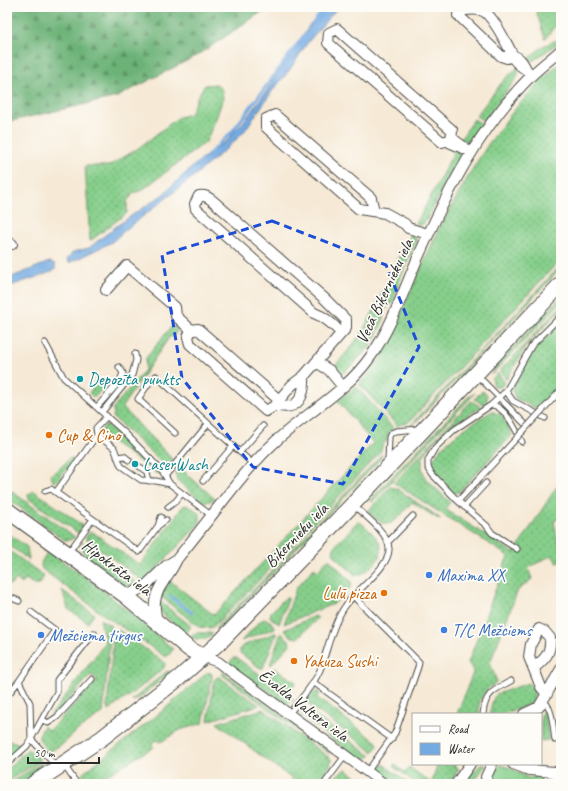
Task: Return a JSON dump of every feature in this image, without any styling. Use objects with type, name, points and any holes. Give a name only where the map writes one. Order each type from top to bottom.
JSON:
[{"type":"main road","name":"Biķernieku iela","points":[[33,784],[102,738],[179,678],[223,638],[353,504],[561,284]]},
{"type":"main road","name":"Hipokrāta iela","points":[[7,510],[126,596],[189,649],[202,656]]},
{"type":"street","points":[[512,55],[507,58],[500,56],[458,15],[463,10],[477,9],[485,12],[497,28],[511,52],[515,61],[529,72]]},
{"type":"street","points":[[453,140],[442,142],[328,43],[329,33],[337,29],[452,130],[453,140],[451,143],[468,150]]},
{"type":"street","name":"Vecā Biķernieku iela","points":[[157,622],[155,603],[156,596],[173,569],[177,559],[253,464],[339,383],[371,357],[401,297],[425,233],[451,190],[468,150],[529,72],[561,50]]},
{"type":"street","points":[[374,211],[371,198],[274,115],[266,119],[266,127],[359,209],[385,213],[405,224],[408,228],[425,233]]},
{"type":"street","points":[[191,330],[188,337],[190,344],[266,411],[278,403],[292,385],[318,364],[346,328],[346,320],[326,299],[212,201],[206,196],[202,195],[199,196],[195,204],[196,209],[314,313],[322,316],[335,326],[341,333]]},
{"type":"street","points":[[106,290],[128,266],[175,307],[176,316],[191,330]]},
{"type":"street","points":[[191,330],[198,329],[282,407],[289,406],[300,400],[304,389],[304,376]]},
{"type":"street","points":[[318,364],[329,370],[339,383]]},
{"type":"street","name":"Vecā Biķernieku iela","points":[[126,596],[144,587],[166,566],[177,559]]},
{"type":"street","name":"Ēvalda Valtera iela","points":[[202,656],[224,666],[384,784]]},
{"type":"street","points":[[534,668],[545,697]]},
{"type":"street","points":[[526,713],[539,707],[561,669]]},
{"type":"street","points":[[456,784],[469,765]]},
{"type":"street","points":[[489,784],[486,777],[492,765]]},
{"type":"street","points":[[516,765],[530,770],[554,772],[546,784]]},
{"type":"lane","points":[[517,549],[492,533],[487,526],[458,501],[432,474],[428,467],[428,460],[435,448],[454,430],[491,406],[506,391],[532,345],[561,316]]},
{"type":"lane","points":[[45,344],[64,378],[107,416],[166,475],[170,484]]},
{"type":"lane","points":[[102,412],[132,375],[136,360],[135,354]]},
{"type":"lane","points":[[96,407],[120,381],[123,373],[120,367]]},
{"type":"lane","points":[[476,374],[527,426]]},
{"type":"lane","points":[[175,433],[138,400],[151,380],[156,376],[253,464]]},
{"type":"lane","points":[[458,501],[561,390]]},
{"type":"lane","points":[[506,391],[513,401],[545,418]]},
{"type":"lane","points":[[491,406],[495,405],[503,411],[522,442]]},
{"type":"lane","points":[[56,492],[97,435],[96,428],[107,416]]},
{"type":"lane","points":[[166,475],[208,424]]},
{"type":"lane","points":[[240,452],[263,426]]},
{"type":"lane","points":[[388,466],[389,437],[391,433],[396,431],[423,429]]},
{"type":"lane","points":[[97,435],[114,448],[121,466],[126,470],[141,480],[170,484],[212,516]]},
{"type":"lane","points":[[204,481],[233,446]]},
{"type":"lane","points":[[118,458],[124,456],[129,460]]},
{"type":"lane","points":[[140,467],[147,472],[149,481]]},
{"type":"lane","points":[[464,507],[486,483]]},
{"type":"lane","points":[[45,491],[51,489],[56,492],[139,552],[158,526],[166,520]]},
{"type":"lane","points":[[173,510],[176,501],[182,493]]},
{"type":"lane","points":[[168,506],[176,501]]},
{"type":"lane","points":[[288,714],[313,682],[319,671],[340,614],[353,596],[387,560],[389,548],[388,542],[381,531],[353,504]]},
{"type":"lane","points":[[388,542],[413,516]]},
{"type":"lane","points":[[158,526],[161,517]]},
{"type":"lane","points":[[67,554],[93,519]]},
{"type":"lane","points":[[7,596],[10,596],[18,601]]},
{"type":"lane","points":[[353,596],[419,662],[416,675],[395,733],[368,772]]},
{"type":"lane","points":[[7,696],[55,630],[31,612]]},
{"type":"lane","points":[[7,764],[27,746],[57,692],[57,680],[94,633]]},
{"type":"lane","points":[[42,719],[48,723],[57,717],[92,679]]},
{"type":"lane","points":[[19,681],[30,703],[31,739],[61,766],[77,784]]},
{"type":"lane","points":[[483,713],[484,703],[490,692],[511,681]]},
{"type":"lane","points":[[313,682],[392,739]]},
{"type":"lane","points":[[545,697],[549,708],[555,740]]},
{"type":"lane","points":[[324,784],[345,756]]},
{"type":"highlighted area","points":[[272,221],[386,265],[419,347],[343,484],[253,467],[182,378],[162,255]]},
{"type":"green space","points":[[7,7],[269,7],[198,55],[117,97],[7,122]]},
{"type":"green space","points":[[535,7],[553,7],[555,26],[545,39]]},
{"type":"green space","points":[[557,40],[561,41],[534,60],[530,61],[528,59],[543,46]]},
{"type":"green space","points":[[561,62],[561,259],[410,421],[406,424],[401,424],[398,427],[359,384],[379,361],[437,233],[470,173],[489,143],[515,109],[539,82]]},
{"type":"green space","points":[[518,67],[518,75],[516,79],[484,121],[476,116],[503,81]]},
{"type":"green space","points":[[217,84],[222,90],[223,98],[206,142],[142,190],[134,193],[127,201],[127,213],[90,241],[85,166],[109,166],[137,149],[179,117],[190,114],[205,85]]},
{"type":"green space","points":[[474,119],[482,124],[470,141],[464,142],[460,140]]},
{"type":"green space","points":[[456,148],[460,153],[459,158],[426,221],[420,225],[416,224]]},
{"type":"green space","points":[[412,232],[416,235],[416,242],[401,276],[392,304],[387,308],[376,305]]},
{"type":"green space","points":[[561,265],[561,268],[419,419],[412,426],[410,426]]},
{"type":"green space","points":[[561,297],[561,302],[491,375],[495,367]]},
{"type":"green space","points":[[561,306],[561,311],[557,313],[526,346],[506,380],[501,370]]},
{"type":"green space","points":[[374,310],[382,314],[384,319],[371,346],[344,373],[338,374],[332,369],[355,341]]},
{"type":"green space","points":[[561,322],[561,384],[537,409],[515,398],[512,388],[534,351]]},
{"type":"green space","points":[[171,327],[175,327],[178,330],[172,337],[170,336],[122,407],[173,460],[169,465],[164,465],[113,417],[113,408],[145,370],[146,358]]},
{"type":"green space","points":[[498,373],[505,383],[499,388],[494,386],[492,379]]},
{"type":"green space","points":[[100,379],[106,384],[94,398],[89,393]]},
{"type":"green space","points":[[356,386],[393,428],[389,433],[386,442],[383,443],[381,451],[280,559],[215,625],[211,628],[199,627],[160,596],[170,581],[214,615],[373,443],[338,401]]},
{"type":"green space","points":[[482,391],[487,394],[487,401],[484,405],[474,399]]},
{"type":"green space","points":[[475,393],[372,502],[370,500],[467,398]]},
{"type":"green space","points":[[471,401],[482,407],[453,424],[436,440],[422,457],[422,468],[426,479],[450,502],[445,509],[514,553],[561,480],[561,518],[554,521],[559,547],[561,547],[561,565],[560,562],[557,563],[552,555],[528,568],[532,579],[518,590],[490,663],[497,682],[485,691],[481,698],[479,713],[457,713],[474,670],[468,663],[508,556],[394,483]]},
{"type":"green space","points":[[492,411],[498,414],[500,412],[512,435],[459,492],[455,493],[435,473],[433,470],[433,462],[444,445],[454,436]]},
{"type":"green space","points":[[108,425],[158,472],[157,474],[104,436],[102,429]]},
{"type":"green space","points":[[382,454],[381,458],[284,562],[217,630],[216,628],[282,561]]},
{"type":"green space","points":[[71,457],[75,461],[60,475],[62,477],[54,483],[50,475],[57,471]]},
{"type":"green space","points":[[179,467],[215,498],[211,501],[202,502],[177,480],[175,472]]},
{"type":"green space","points":[[390,487],[396,488],[441,519],[440,520],[412,502],[394,521],[385,524],[380,522],[373,517],[369,510]]},
{"type":"green space","points":[[7,488],[75,537],[70,540],[64,540],[7,498]]},
{"type":"green space","points":[[34,491],[81,524],[82,528],[78,533],[29,499],[28,495]]},
{"type":"green space","points":[[186,505],[198,512],[200,517],[199,524],[144,582],[85,538],[91,531],[140,565],[183,506]]},
{"type":"green space","points":[[357,522],[364,525],[378,540],[381,546],[381,552],[378,560],[367,571],[359,575],[355,575],[335,556],[333,552],[335,546]]},
{"type":"green space","points":[[7,533],[27,547],[29,560],[7,544]]},
{"type":"green space","points":[[83,543],[139,586],[134,587],[124,585],[84,554],[82,550]]},
{"type":"green space","points":[[7,549],[44,576],[40,583],[36,586],[26,579],[22,584],[16,579],[11,585],[10,584],[7,586]]},
{"type":"green space","points":[[47,552],[81,574],[128,610],[173,649],[169,655],[165,657],[101,613],[42,569],[41,563]]},
{"type":"green space","points":[[327,560],[330,560],[351,581],[351,587],[335,603],[284,624],[296,588],[314,568],[318,571]]},
{"type":"green space","points":[[62,590],[94,614],[88,623],[68,609]]},
{"type":"green space","points":[[286,597],[288,597],[288,600],[279,624],[270,617],[271,612]]},
{"type":"green space","points":[[159,601],[190,625],[190,628],[186,633],[164,615],[159,606]]},
{"type":"green space","points":[[315,616],[317,619],[298,638],[292,637],[284,630]]},
{"type":"green space","points":[[100,619],[110,625],[111,630],[103,713],[78,730],[64,743],[49,751],[39,740],[41,730],[44,726],[49,731],[98,680],[91,675],[55,715],[51,715],[105,643]]},
{"type":"green space","points":[[264,619],[270,621],[275,628],[241,641],[260,621]]},
{"type":"green space","points":[[116,630],[163,661],[165,664],[164,668],[108,711],[107,707],[114,632]]},
{"type":"green space","points":[[195,633],[213,634],[205,639],[197,639],[191,637]]},
{"type":"green space","points":[[275,633],[276,635],[263,668],[260,668],[240,653],[242,646]]},
{"type":"green space","points":[[281,633],[289,640],[290,645],[271,665],[270,664]]},
{"type":"green space","points":[[233,658],[237,658],[294,700],[287,704],[284,703],[229,664]]},
{"type":"green space","points":[[274,668],[296,682],[291,689],[287,689],[269,675]]},
{"type":"green space","points":[[167,671],[170,672],[141,697],[133,701],[132,700]]},
{"type":"green space","points":[[208,672],[212,674],[212,677],[203,723],[180,730],[161,742],[157,740],[154,741],[152,745],[154,747],[92,784],[87,784],[83,778],[83,773],[155,717]]},
{"type":"green space","points":[[223,672],[323,745],[330,754],[221,674]]},
{"type":"green space","points":[[217,677],[259,705],[208,721],[214,680]]},
{"type":"green space","points":[[528,683],[534,690],[531,704],[506,713],[489,713],[494,697],[497,694]]},
{"type":"green space","points":[[317,691],[320,693],[317,698],[377,742],[378,745],[373,752],[305,702],[311,694]]},
{"type":"green space","points":[[302,706],[371,756],[364,760],[359,759],[301,716],[300,711]]},
{"type":"green space","points":[[263,709],[331,759],[330,766],[317,784],[299,784],[217,723]]},
{"type":"green space","points":[[543,711],[545,712],[549,740],[542,741],[542,713]]},
{"type":"green space","points":[[7,740],[24,745],[7,761]]},
{"type":"green space","points":[[28,749],[39,758],[39,762],[7,781],[7,769]]},
{"type":"green space","points":[[43,762],[39,769],[26,779],[15,784],[8,784]]},
{"type":"green space","points":[[383,764],[410,784],[400,784],[387,780],[381,773],[380,768]]},
{"type":"green space","points":[[394,764],[405,772],[409,767],[430,782],[430,784],[417,784],[395,768]]},
{"type":"green space","points":[[438,765],[454,765],[459,769],[449,784],[434,784],[432,781]]},
{"type":"green space","points":[[480,765],[486,765],[472,784],[462,784],[472,770],[475,771]]},
{"type":"green space","points":[[500,765],[511,768],[528,778],[542,776],[546,778],[542,784],[492,784],[492,775]]},
{"type":"green space","points":[[346,769],[366,784],[330,784],[337,775]]},
{"type":"water","points":[[327,7],[338,7],[308,42],[291,68],[273,90],[243,133],[187,182],[112,242],[69,263],[67,259],[73,252],[89,248],[118,225],[162,195],[198,162],[228,140],[267,90],[298,45],[310,24]]},
{"type":"water","points":[[49,262],[55,264],[55,270],[7,287],[7,279]]},
{"type":"waterway","points":[[313,23],[325,7]]},
{"type":"waterway","points":[[209,154],[232,132],[305,34]]},
{"type":"waterway","points":[[170,596],[192,613]]},
{"type":"place","name":"Depozīta punkts","points":[[80,379]]},
{"type":"place","name":"Cup & Cino","points":[[49,435]]},
{"type":"place","name":"LaserWash","points":[[135,464]]},
{"type":"place","name":"Maxima XX","points":[[429,575]]},
{"type":"place","name":"Lulū pizza","points":[[384,593]]},
{"type":"place","name":"T/C Mežciems","points":[[444,630]]},
{"type":"place","name":"Mežciema tirgus","points":[[41,635]]},
{"type":"place","name":"Yakuza Sushi","points":[[294,661]]}]
